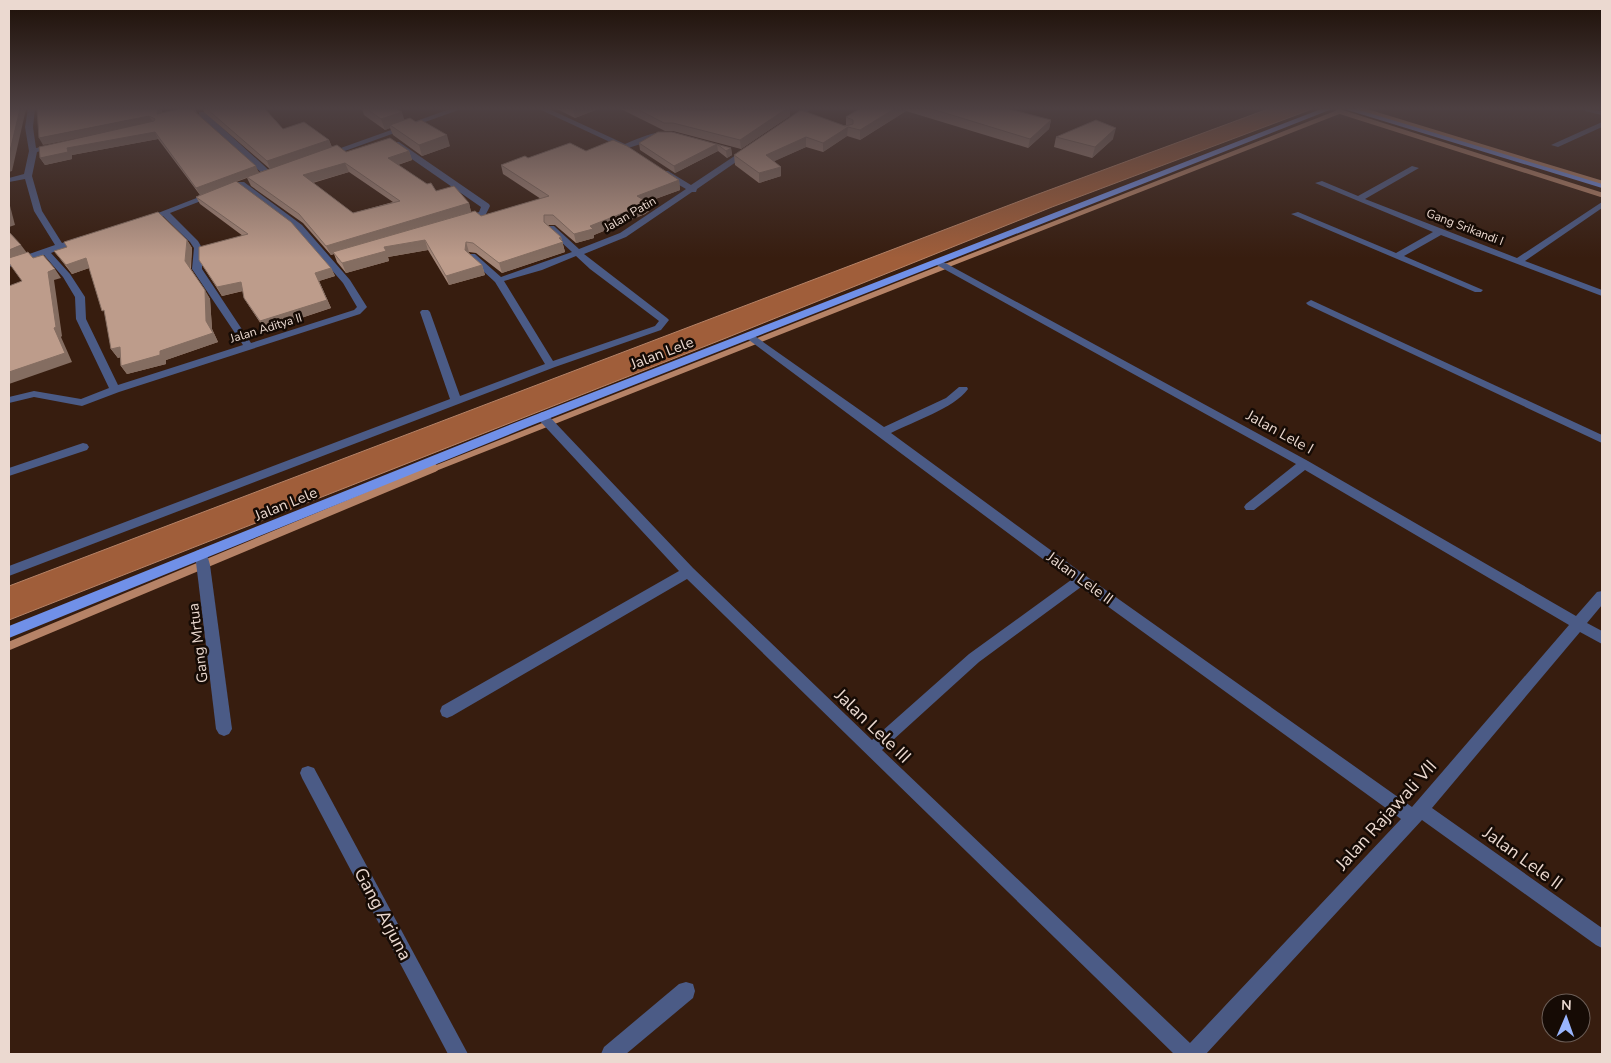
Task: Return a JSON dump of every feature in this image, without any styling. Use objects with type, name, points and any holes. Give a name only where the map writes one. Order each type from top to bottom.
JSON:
[{"type":"main road","name":"Jalan Lele","points":[[9,632],[542,416],[1204,159]]},
{"type":"main road","points":[[1510,159],[1602,186]]},
{"type":"street","points":[[31,159],[28,176],[38,210],[60,246]]},
{"type":"street","points":[[251,159],[269,175]]},
{"type":"street","points":[[418,159],[486,206],[482,214],[457,222]]},
{"type":"street","name":"Jalan Patin","points":[[499,280],[578,253],[623,235],[693,190],[731,159]]},
{"type":"street","points":[[657,168],[693,190]]},
{"type":"street","points":[[1358,199],[1415,168]]},
{"type":"street","points":[[259,178],[278,172]]},
{"type":"street","points":[[9,180],[28,176]]},
{"type":"street","name":"Gang Srikandi I","points":[[1319,183],[1440,232],[1602,293]]},
{"type":"street","name":"Jalan Aditya II","points":[[9,400],[34,394],[82,403],[115,390],[351,315],[362,307],[334,259],[299,227],[237,186],[165,213]]},
{"type":"street","points":[[1520,261],[1602,204]]},
{"type":"street","points":[[136,222],[165,213],[194,241],[198,248],[197,269],[249,347]]},
{"type":"street","points":[[1295,214],[1478,290]]},
{"type":"street","points":[[9,571],[456,400],[658,328],[664,323],[664,320],[615,285],[551,228]]},
{"type":"street","points":[[1397,256],[1440,232]]},
{"type":"street","points":[[9,264],[89,237]]},
{"type":"street","points":[[45,251],[67,276],[80,297],[81,319],[115,390]]},
{"type":"street","points":[[472,256],[499,280],[551,365]]},
{"type":"street","name":"Jalan Lele I","points":[[938,262],[1304,464],[1602,638]]},
{"type":"street","points":[[1311,303],[1602,439]]},
{"type":"street","points":[[425,312],[456,400]]},
{"type":"street","name":"Jalan Lele II","points":[[749,335],[884,432],[1081,580],[1416,814],[1602,939]]},
{"type":"street","points":[[884,432],[950,400],[964,389]]},
{"type":"street","name":"Jalan Lele III","points":[[542,416],[688,572],[1187,1054]]},
{"type":"street","points":[[9,472],[83,447]]},
{"type":"street","points":[[1250,508],[1304,464]]},
{"type":"street","name":"Gang Mrtua","points":[[201,554],[204,564],[224,729]]},
{"type":"street","points":[[447,711],[688,572]]},
{"type":"street","points":[[871,750],[974,658],[1081,580]]},
{"type":"street","name":"Jalan Rajawali VII","points":[[1193,1054],[1416,814],[1602,596]]},
{"type":"street","name":"Gang Arjuna","points":[[308,773],[458,1054]]},
{"type":"street","points":[[611,1054],[686,991]]},
{"type":"shaded area","points":[[1134,159],[1180,159],[1052,207],[726,338],[9,620],[9,586]]},
{"type":"building","points":[[174,159],[248,159],[256,166],[196,188]]},
{"type":"building","points":[[299,159],[389,159],[427,184],[431,183],[436,191],[454,186],[469,203],[326,246],[299,214],[247,177]],"holes":[[[345,163],[400,201],[353,213],[303,175]]]},
{"type":"building","points":[[518,159],[646,159],[679,180],[637,196],[647,202],[643,205],[590,226],[593,229],[574,234],[553,215],[544,215],[544,222],[561,237],[559,238],[563,242],[499,263],[473,243],[466,242],[465,250],[482,265],[446,276],[425,240],[384,247],[386,251],[342,263],[333,252],[475,211],[481,216],[549,196],[501,165]]},
{"type":"building","points":[[663,159],[688,159],[674,166]]},
{"type":"building","points":[[739,159],[771,159],[781,167],[759,173]]},
{"type":"building","points":[[236,181],[291,222],[331,268],[315,273],[327,300],[260,321],[244,298],[241,282],[217,287],[199,260],[199,247],[248,234],[196,197]]},
{"type":"building","points":[[158,212],[187,240],[185,261],[205,290],[206,321],[213,333],[160,351],[160,355],[121,366],[120,347],[111,349],[104,310],[102,311],[86,258],[66,265],[54,251],[67,247],[64,242]]},
{"type":"building","points":[[9,232],[21,245],[9,250]]},
{"type":"building","points":[[28,252],[33,258],[43,255],[55,269],[48,272],[56,327],[54,328],[65,353],[9,372],[9,286],[22,281],[9,263],[9,258]]},
{"type":"waterway","points":[[943,267],[1220,159]]},
{"type":"waterway","points":[[1488,159],[1602,195]]},
{"type":"waterway","points":[[1522,159],[1602,183]]},
{"type":"waterway","points":[[431,470],[946,266]]},
{"type":"waterway","points":[[9,646],[434,468]]}]
